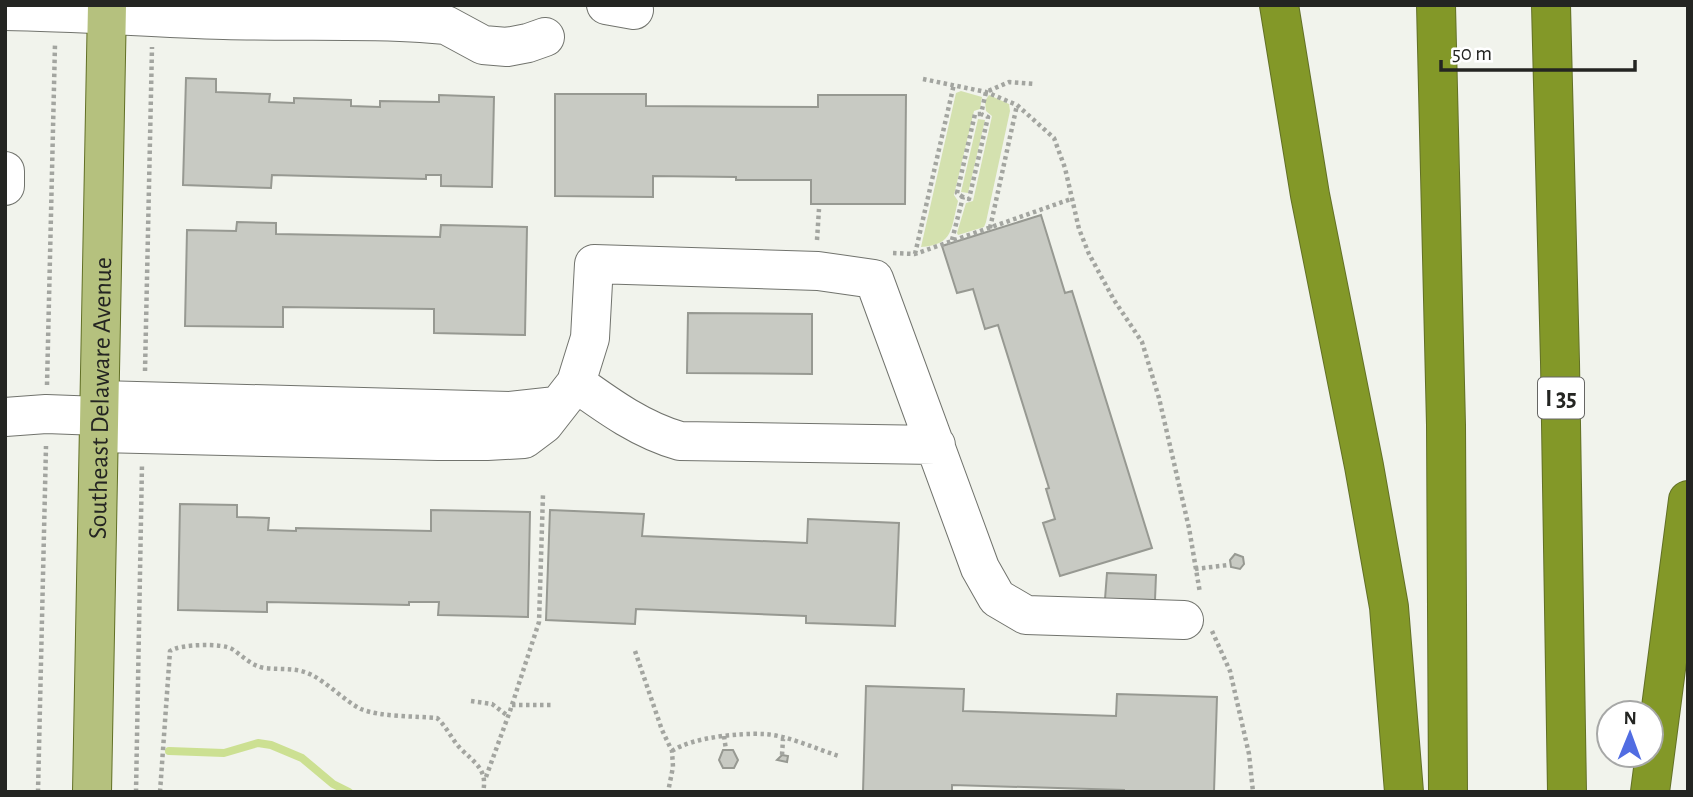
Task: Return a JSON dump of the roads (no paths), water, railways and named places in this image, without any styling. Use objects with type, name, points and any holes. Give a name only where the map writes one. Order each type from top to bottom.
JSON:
[{"type":"highway","points":[[1279,5],[1310,195],[1389,607],[1404,792]]},
{"type":"highway","points":[[1436,5],[1446,425],[1448,792]]},
{"type":"highway","name":"I 35","points":[[1551,5],[1561,376],[1567,792]]},
{"type":"highway","points":[[1650,792],[1688,500]]},
{"type":"main road","name":"Southeast Delaware Avenue","points":[[92,792],[107,11]]},
{"type":"street","points":[[5,11],[199,12],[386,20],[446,26],[483,45],[507,47],[545,37]]},
{"type":"street","points":[[5,171],[5,186]]},
{"type":"street","points":[[5,417],[46,414],[100,416],[544,409],[566,394],[590,338],[594,264],[818,271],[874,279],[981,568],[997,598],[1026,615],[1198,612]]},
{"type":"street","points":[[566,394],[657,435],[680,440],[936,445]]},
{"type":"waterway","points":[[169,751],[224,753],[258,743],[271,745],[302,758],[333,784],[349,792]]}]
